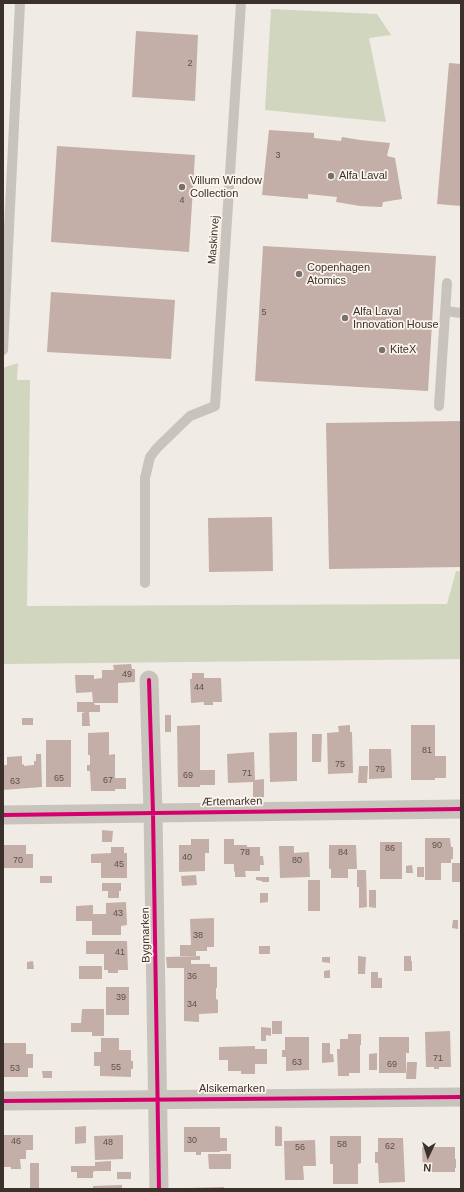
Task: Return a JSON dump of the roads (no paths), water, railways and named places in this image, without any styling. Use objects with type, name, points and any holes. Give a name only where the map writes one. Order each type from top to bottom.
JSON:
[{"type":"street","name":"Bygmarken","points":[[149,680],[153,812],[159,1189]]},
{"type":"street","name":"Ærtemarken","points":[[3,815],[461,809]]},
{"type":"street","name":"Alsikemarken","points":[[3,1101],[461,1096]]},
{"type":"lane","points":[[3,350],[20,3]]},
{"type":"lane","name":"Maskinvej","points":[[145,583],[145,478],[150,457],[157,448],[190,416],[215,406],[241,3]]},
{"type":"lane","points":[[439,406],[447,283]]},
{"type":"lane","points":[[445,311],[461,313]]},
{"type":"place","name":"Alfa Laval","points":[[331,176]]},
{"type":"place","name":"Villum Window Collection","points":[[182,187]]},
{"type":"place","name":"Copenhagen Atomics","points":[[299,274]]},
{"type":"place","name":"Alfa Laval Innovation House","points":[[345,318]]},
{"type":"place","name":"KiteX","points":[[382,350]]}]
